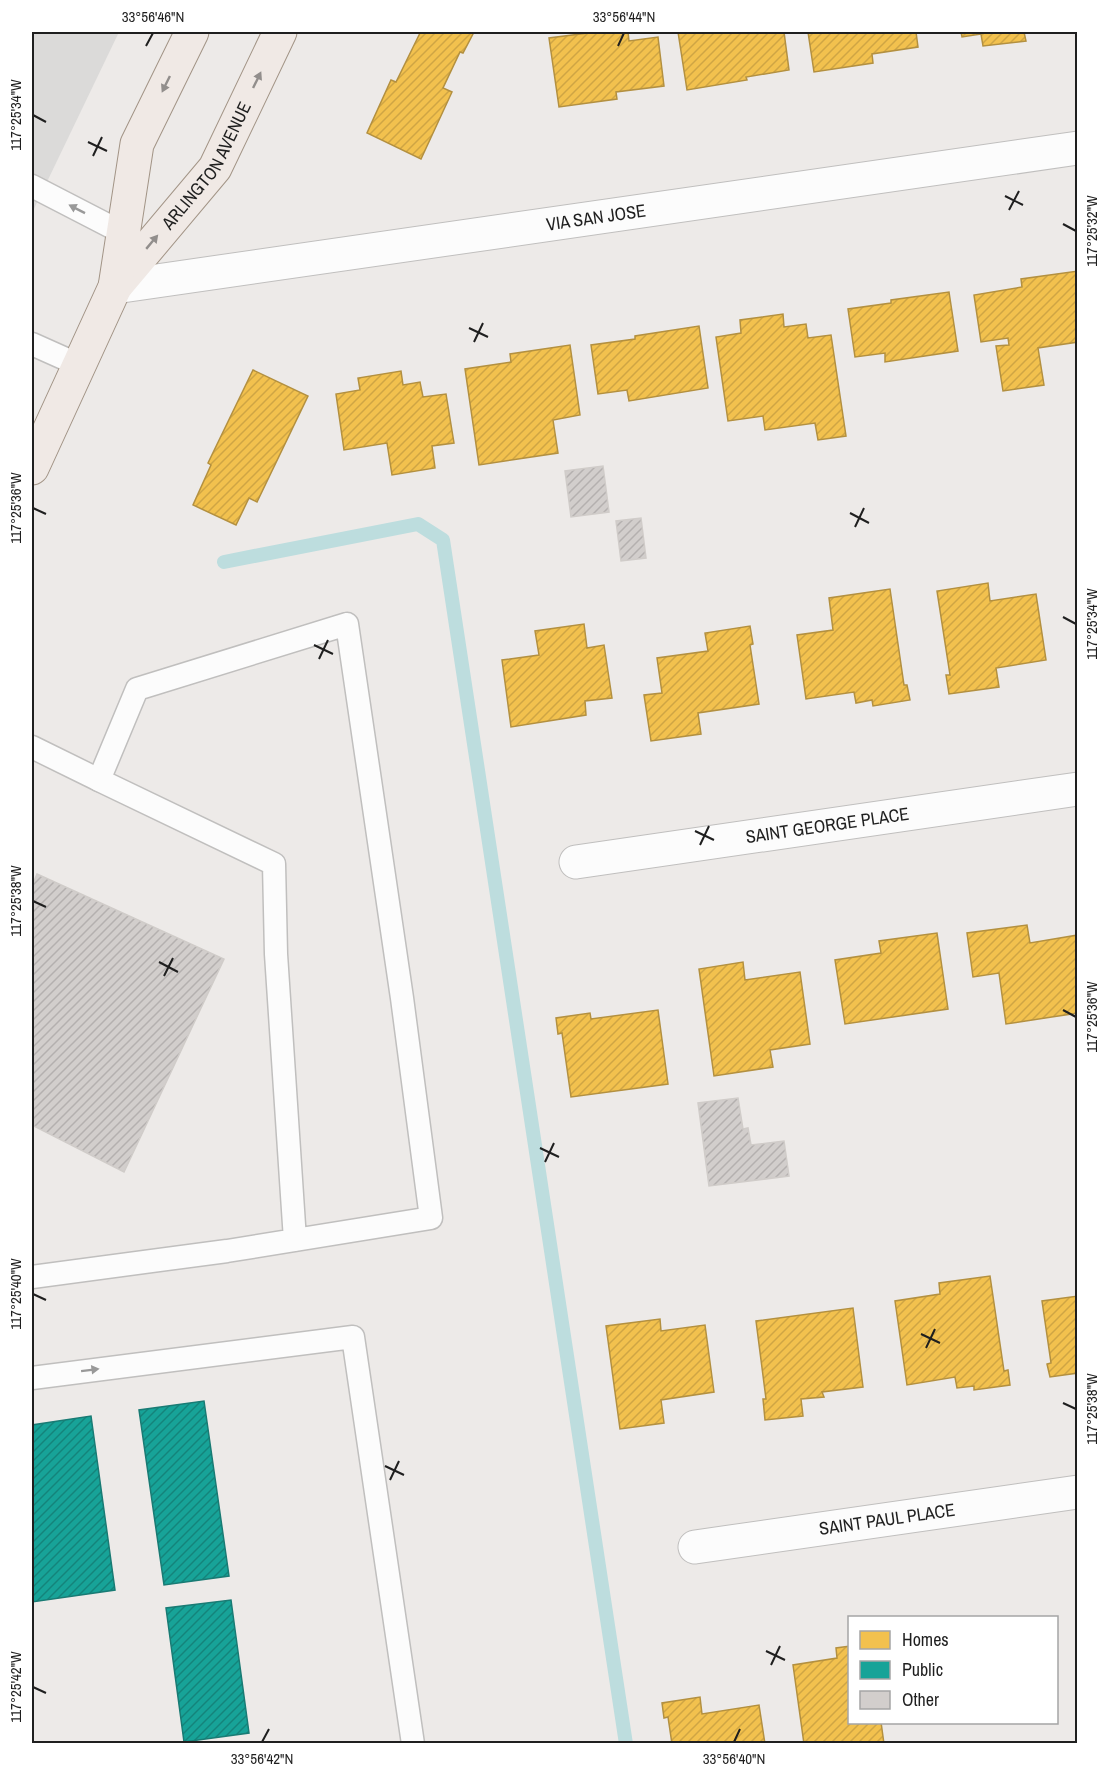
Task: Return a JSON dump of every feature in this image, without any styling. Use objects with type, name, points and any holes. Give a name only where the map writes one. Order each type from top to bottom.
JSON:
[{"type":"main road","name":"ARLINGTON AVENUE","points":[[115,287],[137,144],[192,32]]},
{"type":"main road","name":"ARLINGTON AVENUE","points":[[32,468],[115,287],[215,168],[280,32]]},
{"type":"street","name":"VIA SAN JOSE","points":[[115,287],[1077,148]]},
{"type":"street","name":"SAINT GEORGE PLACE","points":[[576,862],[1077,789]]},
{"type":"street","name":"SAINT PAUL PLACE","points":[[695,1547],[1077,1492]]},
{"type":"lane","points":[[32,186],[123,233]]},
{"type":"lane","points":[[32,344],[80,364]]},
{"type":"lane","points":[[32,1277],[295,1240],[431,1218],[348,624],[136,689],[99,780]]},
{"type":"lane","points":[[32,747],[274,864],[276,954],[295,1240]]},
{"type":"lane","points":[[32,1378],[353,1337],[413,1743]]},
{"type":"shaded area","points":[[32,32],[119,32],[32,213]]},
{"type":"building: Homes","points":[[417,32],[474,32],[463,53],[460,52],[443,88],[452,92],[421,159],[367,133],[391,80],[396,82],[420,33]]},
{"type":"building: Homes","points":[[596,32],[628,32],[629,41],[658,37],[664,86],[616,92],[617,99],[559,107],[549,38]]},
{"type":"building: Homes","points":[[678,32],[784,32],[789,70],[687,90]]},
{"type":"building: Homes","points":[[808,32],[916,32],[918,47],[872,54],[873,63],[814,72]]},
{"type":"building: Homes","points":[[961,32],[1024,32],[1026,41],[983,46],[981,34],[962,37]]},
{"type":"building: Homes","points":[[1078,271],[1078,342],[1038,348],[1044,385],[1003,391],[996,346],[1009,345],[1008,338],[981,342],[974,295],[1022,287],[1021,279]]},
{"type":"building: Homes","points":[[949,292],[958,351],[885,362],[885,353],[855,357],[848,309]]},
{"type":"building: Homes","points":[[783,314],[784,327],[806,324],[808,338],[831,335],[846,436],[818,440],[815,423],[765,430],[763,416],[728,421],[716,337],[741,333],[740,320]]},
{"type":"building: Homes","points":[[699,326],[708,388],[629,401],[627,390],[598,394],[591,345]]},
{"type":"building: Homes","points":[[570,345],[580,415],[553,420],[558,453],[479,465],[465,369],[511,362],[510,354]]},
{"type":"building: Homes","points":[[253,370],[308,396],[257,502],[249,498],[236,525],[193,505],[211,465],[208,463]]},
{"type":"building: Homes","points":[[401,371],[403,385],[420,382],[423,397],[446,394],[454,443],[432,446],[435,468],[392,475],[387,443],[344,450],[336,394],[360,390],[358,378]]},
{"type":"building: Homes","points":[[988,583],[990,601],[1036,594],[1046,660],[996,668],[999,687],[949,694],[946,675],[950,675],[937,591]]},
{"type":"building: Homes","points":[[890,589],[904,685],[907,685],[910,700],[873,706],[872,700],[856,703],[854,692],[806,699],[797,635],[833,630],[829,598]]},
{"type":"building: Homes","points":[[584,624],[587,648],[604,645],[612,698],[585,701],[586,715],[511,727],[502,660],[539,655],[535,631]]},
{"type":"building: Homes","points":[[750,626],[753,644],[750,645],[759,704],[698,713],[701,734],[651,741],[644,695],[662,693],[657,658],[708,651],[705,633]]},
{"type":"building: Homes","points":[[1027,925],[1030,943],[1078,935],[1078,1013],[1006,1024],[999,973],[973,977],[967,933]]},
{"type":"building: Homes","points":[[937,933],[948,1009],[845,1024],[835,960],[881,953],[879,941]]},
{"type":"building: Homes","points":[[743,962],[745,980],[800,972],[810,1044],[770,1050],[773,1067],[714,1076],[699,969]]},
{"type":"building: Homes","points":[[658,1010],[668,1084],[571,1097],[562,1033],[558,1034],[556,1018],[590,1013],[591,1019]]},
{"type":"building: Homes","points":[[990,1276],[1004,1371],[1008,1370],[1010,1385],[974,1390],[974,1386],[957,1388],[955,1377],[907,1385],[895,1301],[940,1294],[939,1283]]},
{"type":"building: Homes","points":[[1078,1296],[1078,1373],[1050,1377],[1047,1364],[1051,1363],[1042,1301]]},
{"type":"building: Homes","points":[[853,1308],[863,1387],[822,1392],[824,1397],[801,1399],[803,1416],[765,1420],[763,1399],[766,1399],[756,1321]]},
{"type":"building: Homes","points":[[660,1319],[661,1331],[705,1325],[714,1392],[661,1400],[664,1423],[620,1429],[606,1326]]},
{"type":"building: Homes","points":[[848,1646],[848,1724],[881,1724],[884,1744],[804,1744],[793,1665],[837,1658],[836,1648]]},
{"type":"building: Homes","points":[[700,1697],[702,1714],[759,1705],[765,1744],[672,1744],[668,1717],[664,1718],[662,1703]]},
{"type":"building: Public","points":[[204,1401],[229,1576],[164,1585],[139,1410]]},
{"type":"building: Public","points":[[91,1416],[115,1590],[32,1602],[32,1425]]},
{"type":"building: Public","points":[[231,1600],[249,1733],[184,1742],[166,1608]]},
{"type":"building: Other","points":[[603,466],[609,512],[571,517],[565,471]]},
{"type":"building: Other","points":[[641,518],[646,558],[621,561],[616,521]]},
{"type":"building: Other","points":[[37,874],[224,959],[124,1172],[32,1125],[32,886]]},
{"type":"building: Other","points":[[738,1098],[743,1129],[748,1128],[751,1145],[784,1141],[789,1176],[709,1186],[698,1103]]},
{"type":"waterway","points":[[224,562],[418,524],[443,540],[626,1744]]}]
